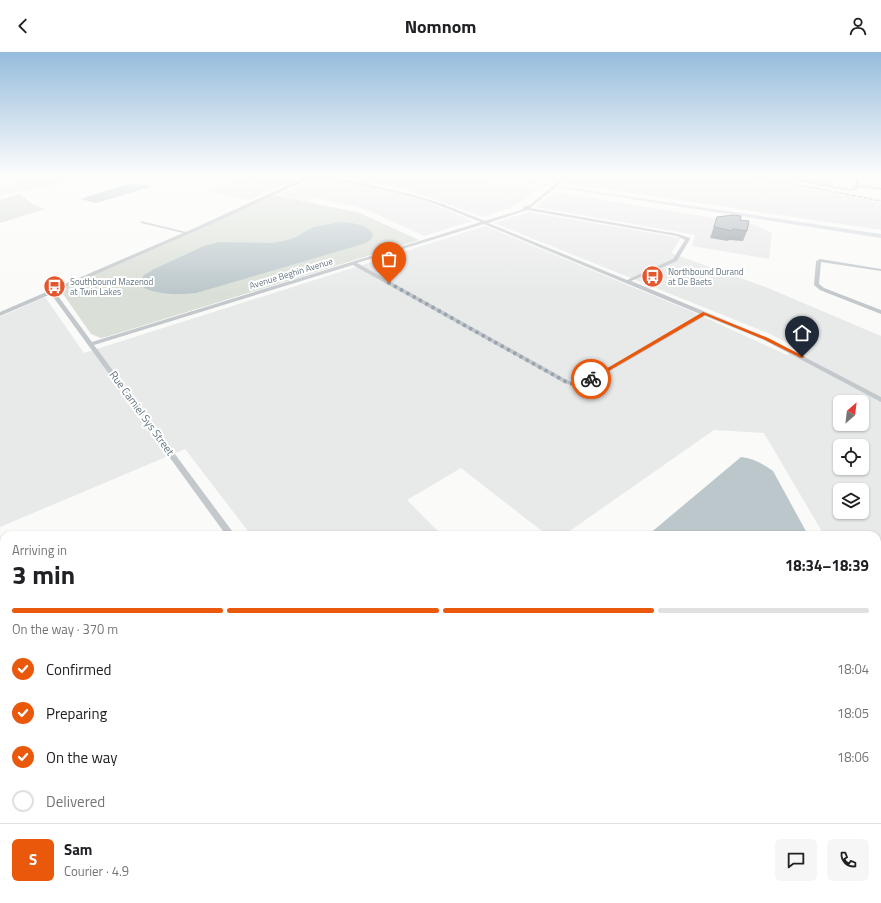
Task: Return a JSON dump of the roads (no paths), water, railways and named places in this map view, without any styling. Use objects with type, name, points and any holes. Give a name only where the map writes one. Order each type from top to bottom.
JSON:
[{"type":"main road","points":[[748,215],[881,235]]},
{"type":"street","points":[[0,314],[226,215]]},
{"type":"street","points":[[464,215],[778,344],[881,400]]},
{"type":"street","name":"Avenue Beghin Avenue","points":[[495,218],[503,215]]},
{"type":"street","name":"Avenue Beghin Avenue","points":[[92,344],[506,215]]},
{"type":"street","points":[[559,215],[678,235],[688,239],[675,260],[628,281]]},
{"type":"street","points":[[142,222],[186,233]]},
{"type":"street","points":[[880,311],[822,289],[816,284],[818,261],[820,260],[881,270]]},
{"type":"street","points":[[353,263],[568,383],[573,384],[584,384],[705,313]]},
{"type":"street","name":"Rue Camiel Sys Street","points":[[52,292],[92,344],[227,531]]},
{"type":"place","name":"Northbound Durand at De Baets","points":[[652,276]]},
{"type":"place","name":"Southbound Mazenod at Twin Lakes","points":[[55,286]]}]
